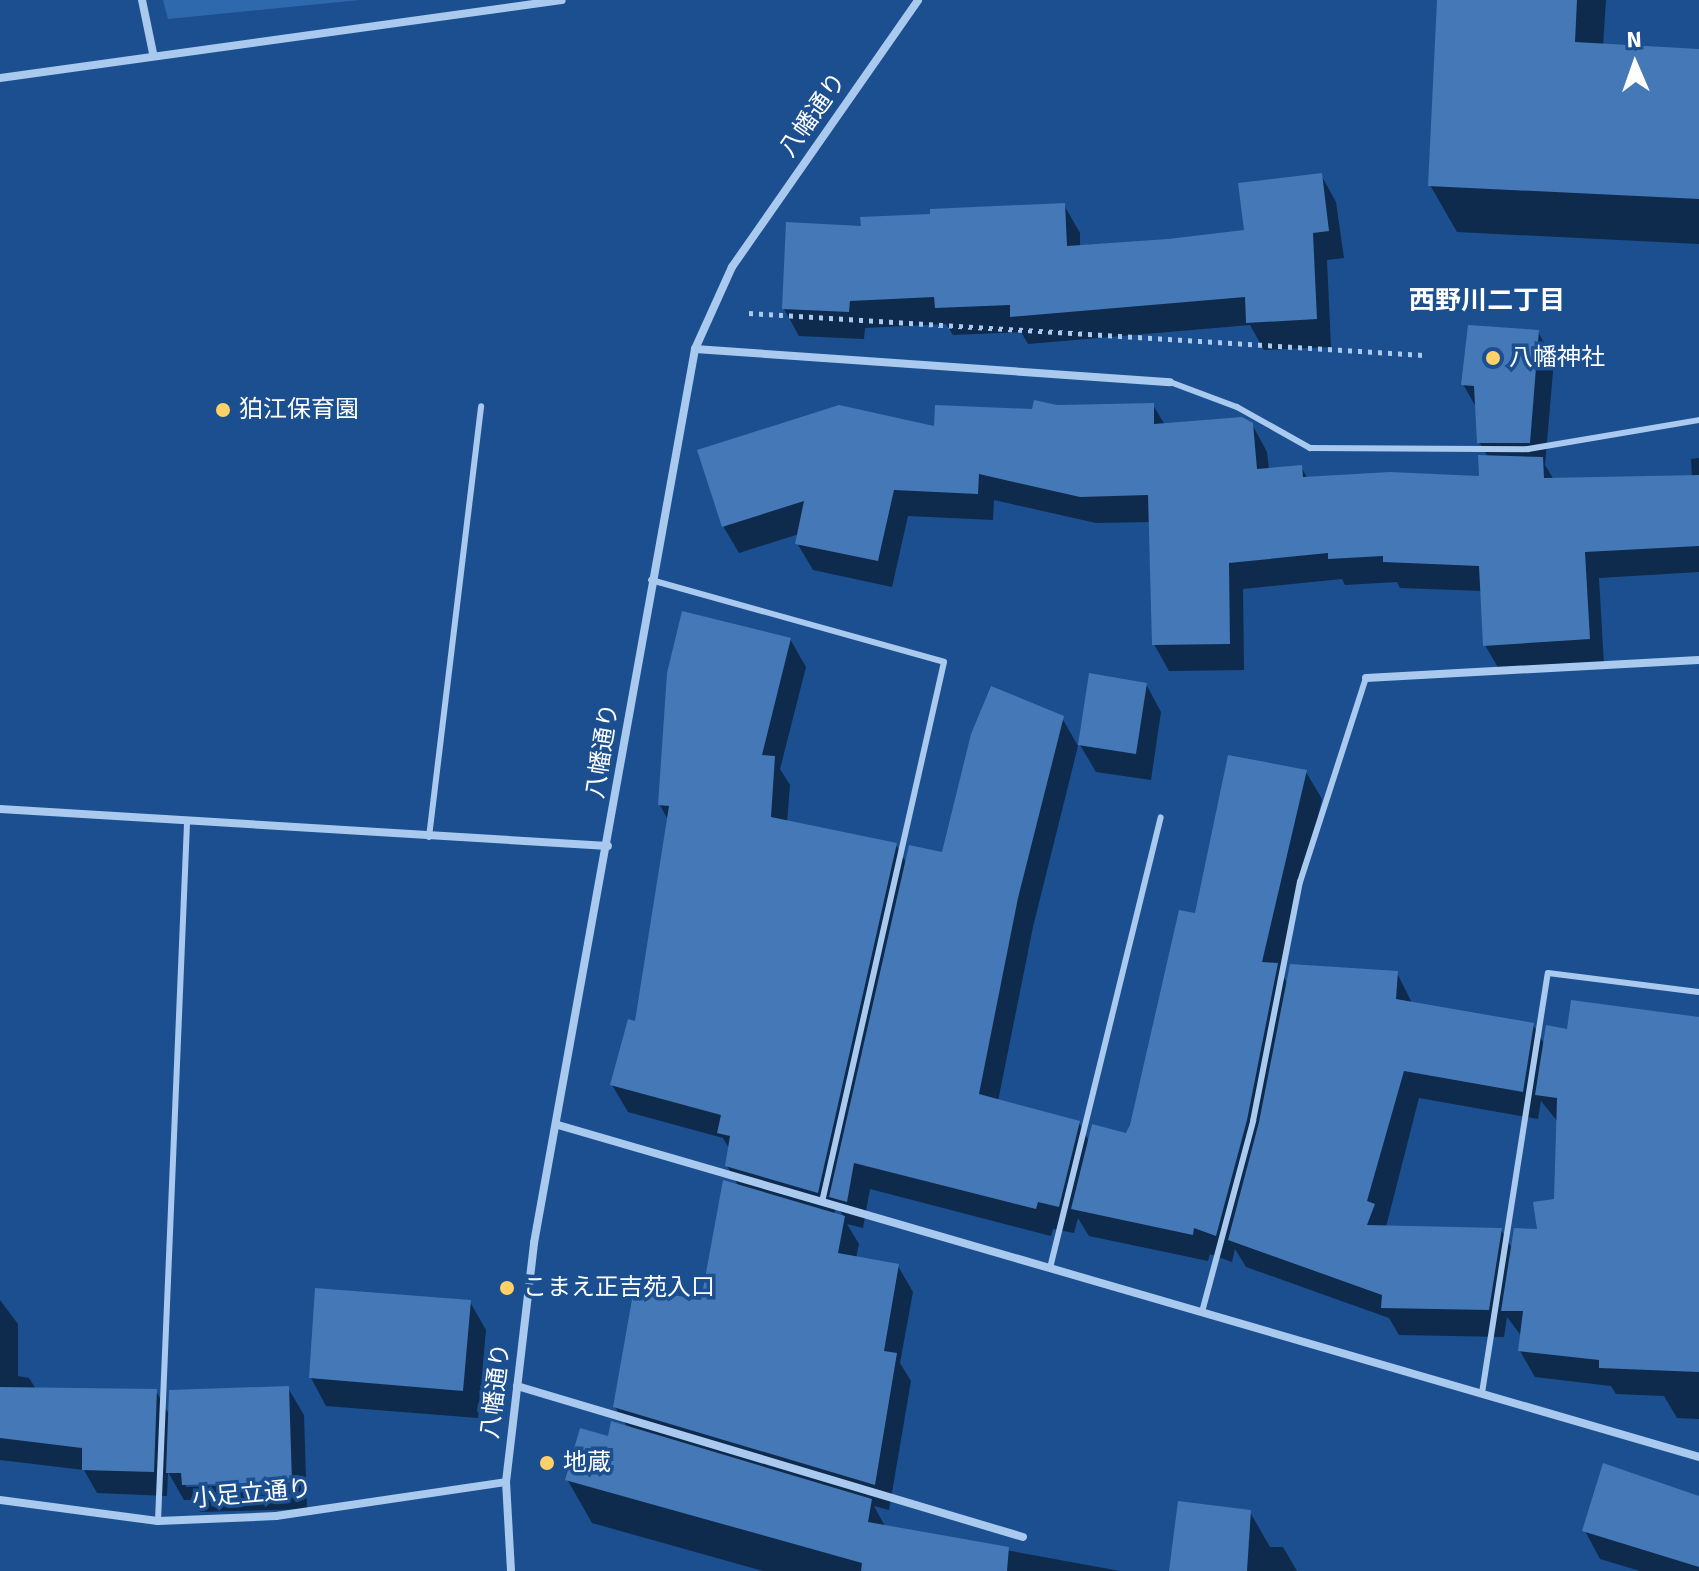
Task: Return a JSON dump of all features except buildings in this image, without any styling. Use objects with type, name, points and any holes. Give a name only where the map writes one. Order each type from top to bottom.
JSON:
[{"type":"street","points":[[142,0],[153,53]]},
{"type":"street","points":[[0,78],[153,53],[562,0]]},
{"type":"street","name":"八幡通り","points":[[511,1571],[506,1482],[534,1243],[558,1125],[651,580],[695,349],[732,267],[918,0]]},
{"type":"street","points":[[695,349],[1170,382]]},
{"type":"street","points":[[1366,678],[1699,660]]},
{"type":"street","points":[[0,809],[608,846]]},
{"type":"street","points":[[558,1125],[1699,1457]]},
{"type":"street","points":[[517,1386],[1023,1537]]},
{"type":"street","name":"小足立通り","points":[[0,1500],[158,1521],[276,1516],[506,1482]]},
{"type":"lane","points":[[1170,382],[1237,407],[1310,448],[1528,449],[1699,420]]},
{"type":"lane","points":[[429,837],[481,406]]},
{"type":"lane","points":[[651,580],[944,662],[822,1202]]},
{"type":"lane","points":[[1202,1312],[1253,1121],[1300,882],[1366,678]]},
{"type":"lane","points":[[1050,1268],[1161,817]]},
{"type":"lane","points":[[158,1521],[187,822]]},
{"type":"lane","points":[[1482,1393],[1548,973],[1699,992]]},
{"type":"path","points":[[713,310],[1424,355]]},
{"type":"shaded area","points":[[163,0],[360,0],[168,19]]},
{"type":"place","name":"八幡神社","points":[[1493,358]]},
{"type":"place","name":"狛江保育園","points":[[223,410]]},
{"type":"place","name":"こまえ正吉苑入口","points":[[507,1288]]},
{"type":"place","name":"地蔵","points":[[547,1463]]},
{"type":"district","name":"西野川二丁目","points":[[1487,302]]}]
